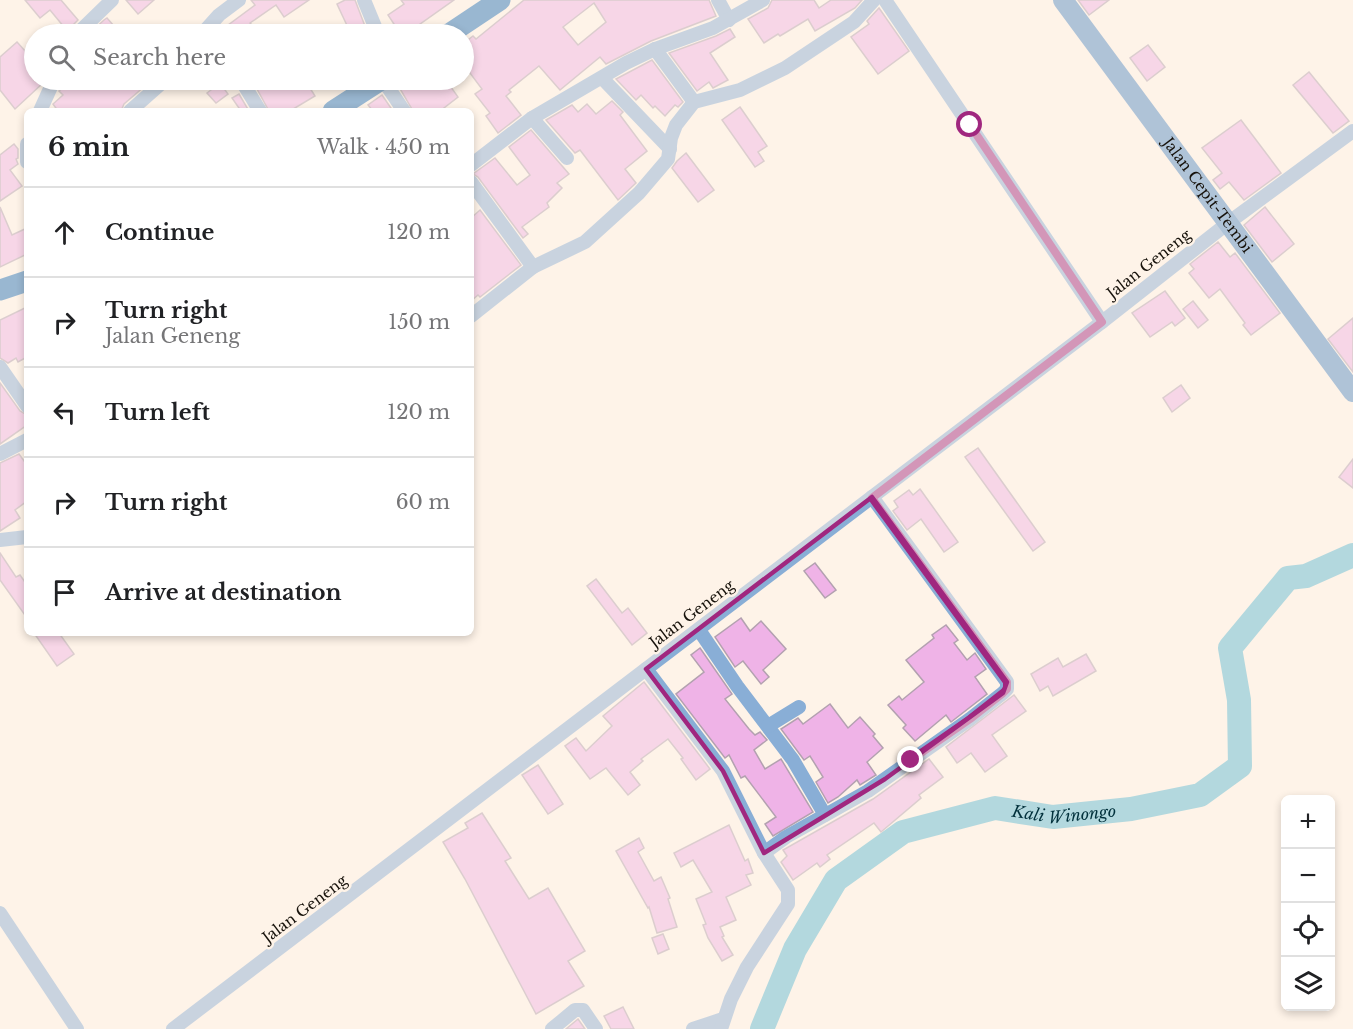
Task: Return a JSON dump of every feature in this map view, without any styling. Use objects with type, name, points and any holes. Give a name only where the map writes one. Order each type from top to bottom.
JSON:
[{"type":"main road","points":[[463,24],[500,0]]},
{"type":"main road","name":"Jalan Cepit-Tembi","points":[[1063,0],[1353,392]]},
{"type":"main road","points":[[338,108],[366,90]]},
{"type":"main road","points":[[0,290],[24,282]]},
{"type":"street","points":[[87,24],[112,0]]},
{"type":"street","points":[[214,24],[227,8],[239,0]]},
{"type":"street","points":[[364,0],[374,24]]},
{"type":"street","points":[[718,0],[729,20]]},
{"type":"street","points":[[474,163],[532,118],[602,78],[655,49],[729,20],[763,0]]},
{"type":"street","points":[[474,314],[533,267],[585,242],[639,194],[668,159],[671,138],[676,125],[693,102],[740,90],[785,68],[846,27],[874,0]]},
{"type":"street","points":[[885,0],[1102,322]]},
{"type":"street","points":[[655,49],[693,102]]},
{"type":"street","points":[[602,78],[670,149]]},
{"type":"street","points":[[41,108],[49,90]]},
{"type":"street","points":[[133,108],[154,90]]},
{"type":"street","points":[[247,90],[258,108]]},
{"type":"street","points":[[389,90],[403,108]]},
{"type":"street","points":[[532,118],[567,158]]},
{"type":"street","name":"Jalan Geneng","points":[[173,1029],[872,498],[1228,223],[1353,131]]},
{"type":"street","points":[[474,186],[533,267]]},
{"type":"street","points":[[0,367],[24,402]]},
{"type":"street","points":[[0,454],[24,442]]},
{"type":"street","points":[[764,853],[786,837],[850,802],[885,779],[970,719],[1007,689],[1007,682],[872,498]]},
{"type":"street","points":[[0,540],[24,537]]},
{"type":"street","points":[[699,630],[737,686],[793,760],[825,815]]},
{"type":"street","points":[[646,669],[723,771],[764,853],[788,890],[788,904],[747,967],[722,1024],[693,1029]]},
{"type":"street","points":[[768,726],[799,707]]},
{"type":"street","points":[[0,913],[77,1029]]},
{"type":"street","points":[[552,1029],[575,1010],[582,1010],[596,1029]]},
{"type":"highlighted area","points":[[872,497],[1007,682],[1003,693],[885,779],[764,853],[723,771],[646,669]]},
{"type":"building","points":[[25,0],[61,0],[78,20],[74,24],[62,24],[50,10],[40,18]]},
{"type":"building","points":[[126,0],[154,0],[138,14]]},
{"type":"building","points":[[251,0],[309,0],[284,17],[276,5],[251,24],[229,24],[255,5]]},
{"type":"building","points":[[345,0],[355,0],[364,24],[346,24],[337,4]]},
{"type":"building","points":[[401,0],[454,0],[420,24],[394,24],[388,15],[404,4]]},
{"type":"building","points":[[524,0],[709,0],[716,16],[651,41],[606,64],[600,57],[560,90],[539,66],[509,90],[511,92],[506,96],[521,115],[498,133],[486,116],[490,113],[475,94],[482,89],[474,78],[474,37],[476,39]],"holes":[[[594,3],[606,22],[578,45],[563,27]]]},
{"type":"building","points":[[772,0],[814,0],[819,8],[831,0],[862,0],[855,8],[815,31],[808,19],[764,43],[748,19],[768,8]]},
{"type":"building","points":[[1078,0],[1109,0],[1089,15]]},
{"type":"building","points":[[879,8],[909,51],[878,74],[851,37],[869,24],[867,21]]},
{"type":"building","points":[[107,18],[112,24],[100,24]]},
{"type":"building","points":[[730,29],[735,37],[710,53],[728,80],[713,88],[709,82],[697,91],[669,53]]},
{"type":"building","points":[[17,42],[24,50],[24,90],[35,90],[15,109],[0,90],[0,57]]},
{"type":"building","points":[[1148,45],[1165,67],[1147,81],[1130,58]]},
{"type":"building","points":[[652,60],[683,102],[678,107],[675,105],[665,116],[655,106],[653,108],[641,95],[636,100],[616,79]]},
{"type":"building","points":[[1309,72],[1349,121],[1333,133],[1293,85]]},
{"type":"building","points":[[140,90],[122,108],[56,108],[53,104],[63,95],[59,91]]},
{"type":"building","points":[[211,90],[225,90],[228,94],[216,103],[207,93]]},
{"type":"building","points":[[258,90],[311,90],[315,96],[295,108],[267,108]]},
{"type":"building","points":[[401,90],[453,90],[458,97],[444,108],[411,108]]},
{"type":"building","points":[[239,94],[247,108],[239,108],[232,98]]},
{"type":"building","points":[[382,95],[391,108],[370,108],[368,105]]},
{"type":"building","points":[[612,101],[623,112],[620,115],[647,151],[625,169],[636,183],[618,200],[580,150],[575,153],[546,120],[572,105],[578,112],[587,104],[596,114]]},
{"type":"building","points":[[740,107],[767,146],[758,152],[764,161],[755,167],[722,120]]},
{"type":"building","points":[[1241,120],[1281,173],[1244,200],[1229,182],[1220,189],[1213,180],[1222,173],[1202,148]]},
{"type":"building","points":[[531,130],[569,174],[557,183],[562,188],[547,203],[549,207],[522,227],[528,234],[523,238],[474,175],[495,158],[517,185],[530,175],[509,147]]},
{"type":"building","points":[[14,144],[18,149],[16,159],[18,164],[10,170],[22,186],[0,201],[0,155]]},
{"type":"building","points":[[686,153],[714,190],[698,202],[672,168]]},
{"type":"building","points":[[0,207],[12,235],[24,229],[24,255],[0,267]]},
{"type":"building","points":[[1265,207],[1294,244],[1272,262],[1244,225]]},
{"type":"building","points":[[480,210],[521,265],[480,297],[478,295],[474,298],[474,215]]},
{"type":"building","points":[[1218,242],[1230,257],[1235,253],[1280,313],[1251,335],[1220,289],[1209,298],[1189,273],[1194,269],[1190,264]]},
{"type":"building","points":[[1165,291],[1185,318],[1175,326],[1172,322],[1150,337],[1132,313]]},
{"type":"building","points":[[1193,301],[1208,320],[1198,328],[1183,309]]},
{"type":"building","points":[[24,308],[24,359],[18,362],[16,358],[8,363],[0,358],[0,320]]},
{"type":"building","points":[[1353,318],[1353,372],[1328,339]]},
{"type":"building","points":[[0,383],[24,413],[24,427],[0,444]]},
{"type":"building","points":[[1181,385],[1190,398],[1172,412],[1163,398]]},
{"type":"building","points":[[978,448],[1045,542],[1033,551],[965,457]]},
{"type":"building","points":[[19,454],[24,461],[24,503],[15,510],[20,518],[0,531],[0,463]]},
{"type":"building","points":[[1353,459],[1353,488],[1339,477]]},
{"type":"building","points":[[920,489],[958,542],[944,552],[921,519],[907,530],[893,511],[898,507],[894,501],[909,490],[913,495]]},
{"type":"building","points":[[0,553],[16,577],[20,575],[24,581],[24,614],[0,580]]},
{"type":"building","points":[[815,563],[836,590],[825,598],[804,571]]},
{"type":"building","points":[[596,579],[622,613],[628,608],[647,633],[632,645],[587,586]]},
{"type":"building","points":[[741,618],[750,631],[761,621],[786,649],[763,670],[769,677],[761,684],[743,661],[735,667],[715,637]]},
{"type":"building","points":[[946,625],[958,640],[954,643],[967,660],[975,653],[986,669],[975,677],[987,694],[951,722],[946,715],[915,741],[903,728],[906,725],[888,705],[899,696],[902,700],[924,682],[906,660],[934,638],[932,635]]},
{"type":"building","points":[[36,636],[61,636],[74,654],[57,666]]},
{"type":"building","points":[[700,648],[732,694],[725,699],[755,735],[760,732],[767,740],[754,750],[765,769],[781,759],[813,812],[773,836],[765,824],[776,817],[745,776],[741,778],[729,755],[725,758],[676,694],[704,672],[691,655]]},
{"type":"building","points":[[1086,654],[1096,671],[1053,696],[1048,686],[1040,691],[1031,674],[1058,658],[1063,667]]},
{"type":"building","points":[[644,682],[710,769],[696,780],[668,739],[641,759],[643,761],[630,772],[640,785],[628,795],[606,768],[590,779],[565,746],[576,738],[586,751],[612,726],[603,716]]},
{"type":"building","points":[[1014,695],[1026,711],[992,735],[1007,756],[985,772],[971,753],[957,763],[946,747]]},
{"type":"building","points":[[830,704],[848,728],[860,717],[875,734],[873,736],[883,748],[867,762],[876,775],[860,785],[857,780],[828,803],[816,782],[823,777],[810,756],[804,760],[781,729],[798,718],[803,724]]},
{"type":"building","points":[[929,759],[943,777],[919,795],[921,798],[881,832],[874,823],[827,855],[830,859],[820,867],[817,863],[793,880],[781,862],[787,856],[783,850],[873,799]]},
{"type":"building","points":[[538,765],[563,804],[548,814],[522,775]]},
{"type":"building","points":[[482,813],[511,858],[505,861],[529,899],[548,888],[585,951],[568,961],[584,986],[536,1014],[443,842],[468,828],[465,823]]},
{"type":"building","points":[[729,825],[753,873],[746,875],[751,885],[726,897],[736,920],[720,927],[724,936],[722,937],[733,955],[722,961],[708,938],[703,925],[706,924],[696,899],[712,892],[693,860],[681,867],[674,853]]},
{"type":"building","points":[[639,838],[644,848],[638,852],[654,881],[661,877],[670,898],[668,899],[677,927],[657,933],[649,907],[616,851]]},
{"type":"building","points":[[663,934],[669,949],[658,954],[652,938]]},
{"type":"building","points":[[623,1007],[634,1029],[611,1029],[604,1016]]},
{"type":"building","points":[[578,1019],[585,1029],[566,1029]]},
{"type":"waterway","name":"Kali Winongo","points":[[762,1029],[795,949],[836,880],[903,832],[995,808],[1053,817],[1131,809],[1200,795],[1240,766],[1239,700],[1230,648],[1288,578],[1306,576],[1353,555]]},
{"type":"route","points":[[911,760],[1003,693],[1007,689],[1007,682],[872,498],[1102,322],[970,125]]}]
